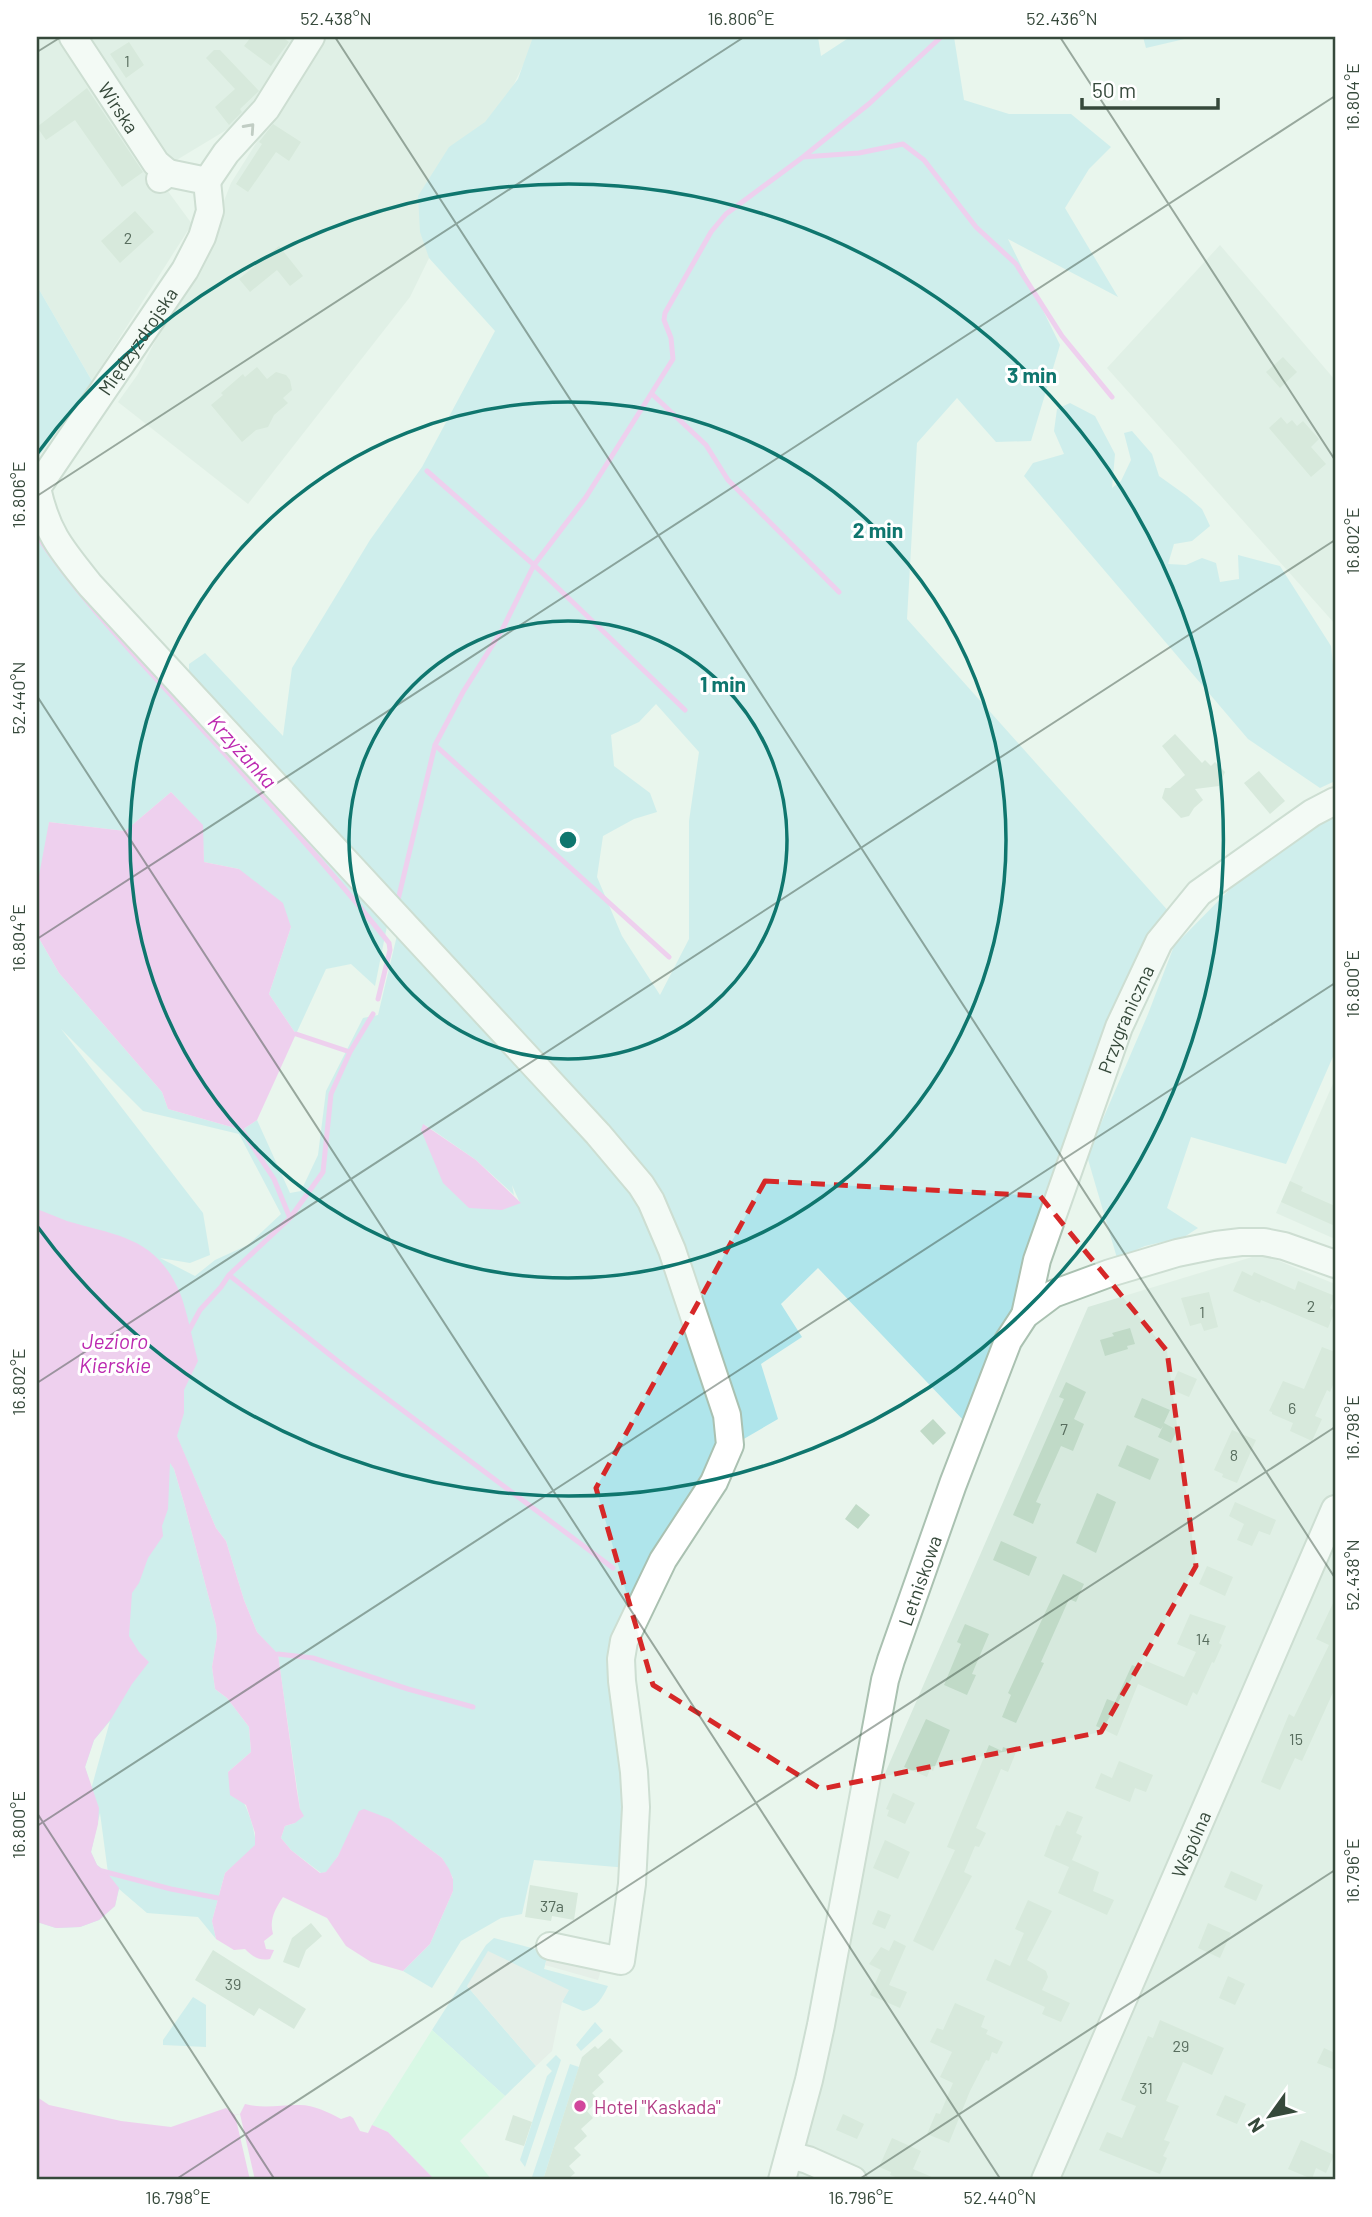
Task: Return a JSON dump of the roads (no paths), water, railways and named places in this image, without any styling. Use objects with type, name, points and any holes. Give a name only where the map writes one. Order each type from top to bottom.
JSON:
[{"type":"street","name":"Wirska","points":[[73,37],[156,163],[169,176],[207,181]]},
{"type":"street","points":[[207,181],[226,153],[266,109],[311,37]]},
{"type":"street","name":"Międzyzdrojska","points":[[37,488],[186,270],[202,237],[210,211],[207,181]]},
{"type":"street","points":[[37,488],[42,513],[55,539],[90,585],[598,1134],[641,1185],[651,1201],[671,1250],[727,1415],[730,1445],[714,1482],[663,1560],[624,1641],[622,1681],[636,1807],[632,1884],[621,1961],[550,1946]]},
{"type":"street","name":"Przygraniczna","points":[[1025,1315],[1037,1260],[1119,1027],[1159,942],[1199,894],[1312,813],[1335,801]]},
{"type":"street","name":"Letniskowa","points":[[782,2180],[821,2025],[888,1670],[953,1483],[1008,1341],[1025,1315],[1053,1294],[1177,1253],[1216,1245],[1264,1242],[1335,1264]]},
{"type":"street","name":"Wspólna","points":[[1045,2180],[1335,1508]]},
{"type":"street","points":[[789,2155],[808,2160],[853,2180]]},
{"type":"water","points":[[171,792],[203,825],[204,862],[239,869],[283,903],[291,927],[269,994],[296,1034],[257,1120],[242,1130],[168,1109],[162,1092],[59,973],[37,935],[38,881],[49,822],[125,831]]},
{"type":"water","points":[[423,1124],[476,1160],[521,1203],[502,1210],[469,1208],[443,1183],[421,1130]]},
{"type":"water","name":"Jezioro Kierskie","points":[[37,1209],[134,1242],[159,1260],[180,1293],[198,1361],[184,1390],[184,1413],[177,1436],[216,1528],[226,1541],[257,1632],[278,1654],[297,1791],[304,1816],[285,1826],[281,1838],[291,1850],[320,1873],[326,1872],[338,1856],[359,1811],[364,1809],[390,1819],[442,1858],[453,1879],[453,1891],[430,1944],[403,1971],[371,1962],[346,1946],[327,1918],[283,1897],[274,1915],[273,1934],[264,1941],[266,1949],[274,1950],[270,1959],[256,1958],[245,1949],[234,1950],[216,1939],[212,1921],[225,1873],[255,1845],[255,1833],[246,1805],[230,1795],[228,1772],[251,1752],[249,1727],[227,1698],[215,1689],[212,1667],[217,1637],[216,1625],[184,1503],[170,1463],[168,1509],[162,1526],[163,1536],[148,1558],[139,1583],[132,1593],[129,1636],[149,1662],[94,1740],[85,1767],[99,1808],[91,1852],[97,1865],[119,1888],[115,1906],[99,1920],[80,1927],[56,1928],[37,1922]]},
{"type":"water","points":[[37,2097],[49,2105],[121,2121],[171,2127],[226,2108],[235,2115],[240,2114],[245,2104],[265,2107],[308,2106],[341,2119],[350,2116],[360,2131],[368,2133],[372,2125],[388,2132],[435,2180],[37,2180]]},
{"type":"waterway","points":[[397,904],[435,745],[463,692],[502,630],[534,565],[586,497],[673,359],[671,338],[664,320],[665,313],[711,232],[726,214],[870,103],[941,37]]},
{"type":"waterway","points":[[803,157],[859,153],[903,144],[924,160],[976,227],[1016,264],[1062,336],[1112,397]]},
{"type":"waterway","points":[[652,394],[706,445],[728,480],[839,592]]},
{"type":"waterway","points":[[427,471],[534,565],[685,710]]},
{"type":"waterway","name":"Krzyżanka","points":[[37,535],[70,581],[106,624],[287,823],[389,943],[390,950],[378,999]]},
{"type":"waterway","points":[[435,745],[669,957]]},
{"type":"waterway","name":"Krzyżanka","points":[[187,1334],[200,1310],[229,1275],[290,1218],[323,1172],[331,1094],[350,1052],[373,1014]]},
{"type":"waterway","points":[[296,1034],[350,1052]]},
{"type":"waterway","points":[[242,1130],[274,1179],[290,1218]]},
{"type":"waterway","points":[[229,1275],[349,1370],[613,1568]]},
{"type":"waterway","points":[[278,1654],[313,1658],[473,1707]]},
{"type":"waterway","points":[[102,1871],[218,1898]]},
{"type":"place","name":"Hotel \"Kaskada\"","points":[[580,2106]]}]
